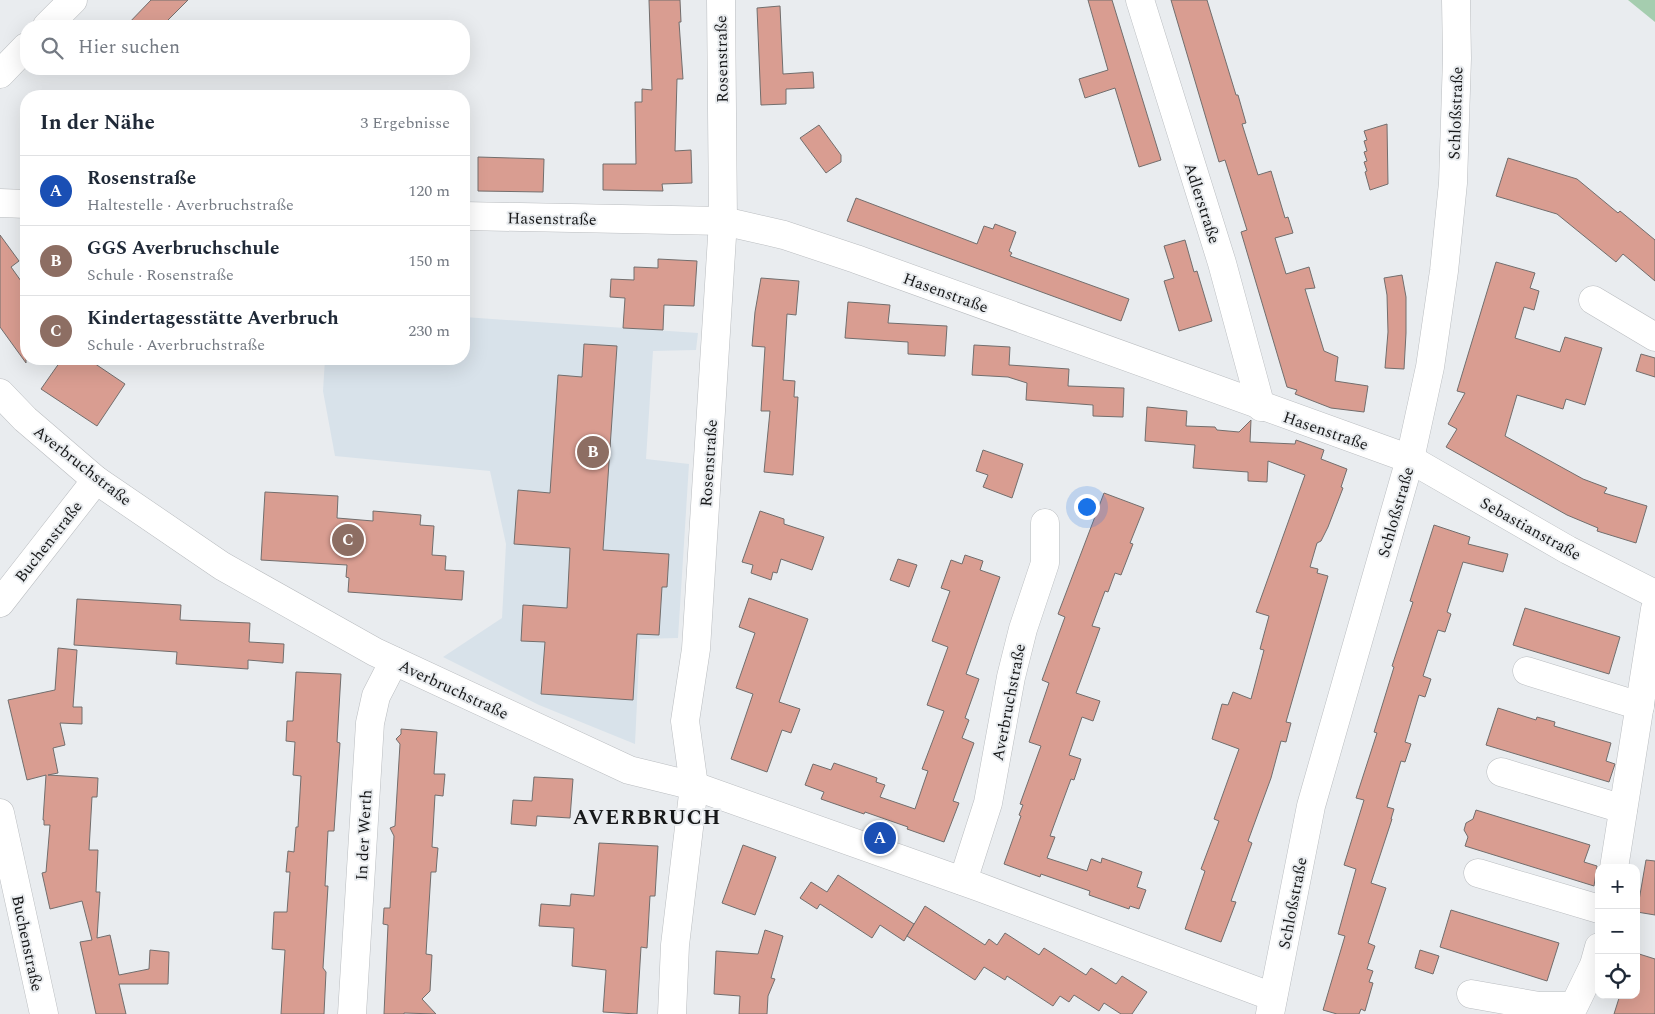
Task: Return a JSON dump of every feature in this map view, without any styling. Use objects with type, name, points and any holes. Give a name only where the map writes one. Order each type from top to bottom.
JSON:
[{"type":"street","points":[[53,20],[73,0]]},
{"type":"street","name":"Rosenstraße","points":[[672,1014],[675,945],[694,786],[685,721],[696,649],[723,221],[720,0]]},
{"type":"street","name":"Adlerstraße","points":[[1140,0],[1222,263],[1262,407]]},
{"type":"street","name":"Schloßstraße","points":[[1272,1006],[1311,806],[1410,459],[1430,367],[1444,271],[1453,183],[1457,58],[1456,0]]},
{"type":"street","points":[[0,74],[20,53]]},
{"type":"street","points":[[0,203],[20,204]]},
{"type":"street","name":"Hasenstraße","points":[[470,216],[723,221],[784,235],[1410,459]]},
{"type":"street","points":[[1593,300],[1655,336]]},
{"type":"street","name":"Averbruchstraße","points":[[0,393],[25,419],[96,480],[222,566],[326,626],[394,661],[629,770],[694,786],[963,881],[1272,1006]]},
{"type":"street","name":"Sebastianstraße","points":[[1410,459],[1568,550],[1655,594]]},
{"type":"street","name":"Buchenstraße","points":[[0,603],[96,480]]},
{"type":"street","name":"Averbruchstraße","points":[[963,881],[988,803],[1011,677],[1023,629],[1045,563],[1045,522]]},
{"type":"street","points":[[1615,864],[1655,609]]},
{"type":"street","name":"In der Werth","points":[[352,1014],[370,723],[376,696],[394,661]]},
{"type":"street","points":[[1527,671],[1640,706]]},
{"type":"street","points":[[1500,772],[1623,809]]},
{"type":"street","name":"Buchenstraße","points":[[0,813],[44,1014]]},
{"type":"street","points":[[1478,873],[1595,908]]},
{"type":"street","points":[[1471,994],[1539,1006],[1574,1006],[1594,965],[1597,954]]},
{"type":"shaded area","points":[[470,317],[698,333],[696,350],[653,351],[646,459],[689,464],[678,638],[640,639],[635,744],[539,705],[443,657],[502,618],[506,544],[490,471],[335,456],[323,391],[325,365],[470,365]]},
{"type":"green space","points":[[1628,0],[1655,0],[1655,22]]},
{"type":"building","points":[[151,0],[188,0],[168,20],[132,20]]},
{"type":"building","points":[[649,0],[680,0],[681,22],[679,22],[683,79],[677,79],[675,151],[691,150],[692,183],[662,184],[663,191],[603,190],[603,164],[636,164],[635,102],[642,102],[642,89],[652,90]]},
{"type":"building","points":[[1088,0],[1112,0],[1161,160],[1139,167],[1115,88],[1085,98],[1079,79],[1108,70]]},
{"type":"building","points":[[1171,0],[1207,0],[1236,95],[1238,95],[1246,123],[1242,124],[1258,175],[1271,171],[1285,218],[1288,217],[1293,233],[1275,238],[1286,274],[1309,267],[1315,288],[1305,289],[1324,351],[1338,357],[1335,381],[1368,386],[1364,412],[1331,408],[1295,394],[1297,390],[1287,387],[1241,232],[1247,230],[1225,160],[1219,162]]},
{"type":"building","points":[[780,6],[783,74],[813,72],[814,88],[786,89],[786,104],[761,105],[757,8]]},
{"type":"building","points":[[1387,124],[1388,184],[1370,190],[1365,172],[1367,171],[1364,162],[1367,161],[1364,152],[1367,151],[1364,141],[1367,140],[1364,131]]},
{"type":"building","points":[[819,125],[841,155],[841,162],[826,173],[800,138]]},
{"type":"building","points":[[478,157],[544,159],[543,192],[478,191]]},
{"type":"building","points":[[1508,158],[1577,179],[1618,213],[1620,211],[1655,240],[1655,281],[1623,254],[1616,262],[1557,214],[1496,196]]},
{"type":"building","points":[[856,198],[977,244],[984,226],[993,229],[995,224],[1016,232],[1009,251],[1012,253],[1010,256],[1129,299],[1121,321],[847,221]]},
{"type":"building","points":[[0,235],[19,261],[11,267],[20,280],[20,355],[0,327]]},
{"type":"building","points":[[1185,240],[1194,272],[1197,271],[1212,321],[1179,331],[1164,281],[1174,278],[1164,246]]},
{"type":"building","points":[[658,259],[697,261],[694,306],[664,305],[663,330],[623,328],[625,298],[610,297],[611,279],[634,280],[634,267],[658,268]]},
{"type":"building","points":[[1496,262],[1535,273],[1530,288],[1539,291],[1534,310],[1524,307],[1515,338],[1560,352],[1565,337],[1602,348],[1585,405],[1566,399],[1563,409],[1517,395],[1505,436],[1583,479],[1607,488],[1604,493],[1647,506],[1636,543],[1597,531],[1598,528],[1567,515],[1446,447],[1457,429],[1448,424],[1465,393],[1457,391]]},
{"type":"building","points":[[1402,275],[1406,297],[1404,369],[1385,368],[1388,332],[1387,295],[1384,278]]},
{"type":"building","points":[[761,278],[799,281],[796,315],[787,314],[783,380],[795,381],[794,397],[798,397],[793,475],[764,472],[770,411],[761,411],[765,347],[752,346]]},
{"type":"building","points":[[848,302],[890,305],[888,323],[947,326],[945,356],[908,354],[908,342],[845,338]]},
{"type":"building","points":[[584,344],[617,346],[603,550],[669,554],[667,587],[662,587],[659,635],[637,634],[633,700],[541,694],[545,642],[521,641],[523,605],[567,608],[570,548],[514,544],[518,490],[550,493],[558,375],[582,377]]},
{"type":"building","points":[[974,345],[1010,347],[1009,365],[1069,369],[1068,386],[1124,388],[1123,417],[1093,416],[1093,405],[1026,400],[1027,383],[1008,377],[972,375]]},
{"type":"building","points":[[1641,354],[1655,358],[1655,377],[1636,371]]},
{"type":"building","points":[[58,365],[97,365],[125,384],[97,426],[41,389]]},
{"type":"building","points":[[1147,407],[1187,411],[1186,426],[1215,427],[1217,430],[1239,432],[1251,420],[1250,442],[1295,444],[1296,440],[1324,450],[1321,459],[1347,469],[1341,487],[1343,488],[1328,527],[1321,541],[1317,543],[1310,567],[1318,569],[1317,573],[1328,576],[1286,722],[1291,723],[1286,742],[1281,741],[1271,778],[1248,841],[1252,843],[1231,901],[1236,902],[1221,942],[1185,929],[1205,871],[1201,869],[1219,821],[1214,819],[1239,749],[1212,739],[1222,704],[1228,705],[1233,692],[1251,699],[1264,650],[1260,649],[1269,616],[1256,612],[1305,475],[1268,461],[1267,482],[1248,481],[1248,472],[1193,468],[1195,445],[1145,441]]},
{"type":"building","points":[[983,450],[1023,464],[1012,498],[983,487],[988,475],[976,471]]},
{"type":"building","points":[[265,492],[338,496],[337,518],[373,521],[373,511],[421,515],[420,525],[434,526],[432,555],[446,556],[445,570],[464,571],[462,600],[348,592],[349,578],[346,577],[347,565],[261,560]]},
{"type":"building","points":[[1104,493],[1144,508],[1130,543],[1133,544],[1121,575],[1115,573],[1108,592],[1105,591],[1092,626],[1100,628],[1076,693],[1100,701],[1093,721],[1082,717],[1069,755],[1081,759],[1074,780],[1071,779],[1050,836],[1055,837],[1047,858],[1087,871],[1091,859],[1101,863],[1102,858],[1142,872],[1137,887],[1146,890],[1139,909],[1130,906],[1129,909],[1089,895],[1090,891],[1041,874],[1040,877],[1004,864],[1021,816],[1019,815],[1023,805],[1020,804],[1041,746],[1029,742],[1049,683],[1042,680],[1065,617],[1058,614]]},
{"type":"building","points":[[760,511],[784,519],[784,524],[824,537],[812,570],[781,559],[777,573],[773,572],[771,580],[751,573],[753,565],[742,562]]},
{"type":"building","points":[[1434,525],[1470,537],[1468,544],[1508,554],[1503,572],[1463,562],[1447,612],[1451,614],[1445,632],[1438,630],[1423,676],[1431,679],[1425,697],[1419,695],[1405,742],[1411,744],[1405,762],[1401,761],[1387,807],[1394,809],[1392,819],[1371,883],[1386,888],[1368,943],[1375,946],[1367,969],[1373,971],[1369,982],[1373,983],[1365,1011],[1361,1009],[1359,1014],[1337,1014],[1323,1010],[1345,936],[1338,934],[1356,869],[1344,865],[1364,800],[1356,798],[1377,733],[1374,732],[1394,667],[1392,666],[1413,602],[1410,601]]},
{"type":"building","points":[[965,555],[983,561],[980,570],[1000,577],[966,674],[979,679],[965,718],[969,720],[962,738],[974,743],[953,801],[959,803],[944,842],[907,829],[908,827],[821,799],[824,792],[805,785],[813,764],[831,770],[834,763],[877,778],[876,782],[885,785],[880,797],[915,809],[928,771],[922,769],[944,711],[927,705],[948,647],[932,641],[950,591],[941,588],[951,560],[962,564]]},
{"type":"building","points":[[898,559],[917,565],[909,587],[890,580]]},
{"type":"building","points":[[749,598],[808,619],[779,702],[800,709],[791,733],[782,730],[767,772],[731,759],[753,694],[736,688],[755,633],[739,627]]},
{"type":"building","points":[[77,599],[181,605],[180,620],[250,623],[249,642],[284,644],[283,663],[248,660],[248,669],[176,664],[177,652],[74,645]]},
{"type":"building","points":[[1525,608],[1620,637],[1609,674],[1513,645]]},
{"type":"building","points":[[58,648],[77,650],[73,707],[82,707],[82,724],[60,723],[65,745],[53,748],[58,773],[48,775],[98,778],[97,797],[92,797],[89,850],[98,850],[96,892],[100,892],[97,938],[110,935],[119,975],[149,969],[150,950],[169,952],[168,984],[119,984],[126,1014],[96,1014],[80,942],[92,940],[82,901],[50,909],[42,873],[46,872],[50,825],[44,825],[43,820],[46,775],[27,780],[8,700],[55,690]]},
{"type":"building","points":[[296,672],[341,674],[337,742],[340,743],[334,831],[328,831],[325,886],[328,886],[323,968],[326,972],[324,1014],[281,1014],[285,950],[272,949],[274,912],[287,912],[290,872],[286,872],[288,851],[294,852],[296,827],[298,827],[301,776],[293,775],[295,742],[286,741],[287,721],[293,721]]},
{"type":"building","points":[[1498,708],[1536,720],[1537,717],[1555,722],[1554,726],[1611,743],[1606,761],[1615,764],[1609,782],[1486,745]]},
{"type":"building","points":[[401,729],[437,732],[434,774],[445,774],[443,796],[435,795],[432,847],[438,848],[436,872],[431,872],[426,954],[432,955],[430,991],[422,999],[436,1014],[384,1014],[388,925],[383,924],[384,908],[390,908],[394,836],[390,828],[395,826],[400,744],[396,739],[401,734]]},
{"type":"building","points":[[534,777],[573,779],[570,818],[537,816],[536,826],[511,824],[513,800],[532,801]]},
{"type":"building","points":[[1476,810],[1590,845],[1584,862],[1595,865],[1594,886],[1465,846],[1468,837],[1464,830],[1466,823],[1473,819]]},
{"type":"building","points":[[599,843],[658,846],[655,896],[650,896],[647,948],[641,947],[637,1014],[603,1012],[606,970],[572,966],[574,928],[539,926],[541,904],[570,906],[571,894],[594,896]]},
{"type":"building","points":[[743,845],[776,857],[755,915],[722,903]]},
{"type":"building","points":[[1646,860],[1655,861],[1655,915],[1640,912],[1640,895]]},
{"type":"building","points":[[838,875],[914,924],[904,941],[880,925],[872,938],[820,904],[817,909],[800,898],[811,882],[827,892]]},
{"type":"building","points":[[925,906],[985,945],[989,939],[997,945],[1005,933],[1039,955],[1044,948],[1086,975],[1091,968],[1116,984],[1122,976],[1147,992],[1132,1014],[1121,1014],[1104,1003],[1099,1011],[1074,995],[1069,1002],[1060,996],[1053,1006],[1007,976],[1005,980],[984,967],[975,980],[907,936]]},
{"type":"building","points":[[1451,910],[1559,943],[1547,981],[1440,947]]},
{"type":"building","points":[[765,930],[783,936],[771,978],[775,979],[768,996],[767,1014],[739,1014],[740,996],[714,994],[716,951],[758,954]]},
{"type":"building","points":[[1420,950],[1439,956],[1433,974],[1415,968]]},
{"type":"building","points":[[1640,954],[1655,959],[1655,1014],[1614,1014],[1619,999],[1640,999]]},
{"type":"place","name":"GGS Averbruchschule","points":[[593,452]]},
{"type":"place","name":"Kindertagesstätte Averbruch","points":[[348,540]]},
{"type":"place","name":"Rosenstraße","points":[[880,838]]},
{"type":"district","name":"AVERBRUCH","points":[[647,817]]}]
